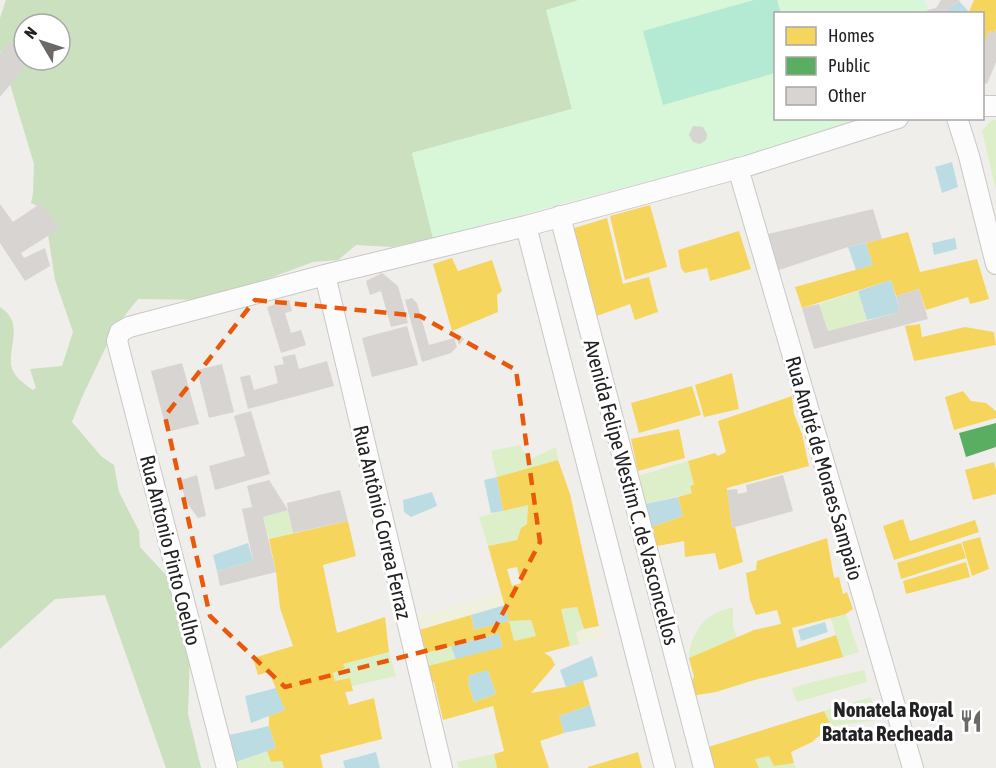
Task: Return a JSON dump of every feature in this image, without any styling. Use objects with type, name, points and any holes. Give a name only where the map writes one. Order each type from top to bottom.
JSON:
[{"type":"street","points":[[325,275],[526,226],[738,168],[892,120]]},
{"type":"street","points":[[958,120],[996,264]]},
{"type":"street","name":"Rua André de Moraes Sampaio","points":[[738,168],[913,768]]},
{"type":"street","name":"Avenida Felipe Westim C. de Vasconcellos","points":[[560,216],[704,768]]},
{"type":"street","name":"Avenida Felipe Westim C. de Vasconcellos","points":[[526,226],[665,768]]},
{"type":"street","name":"Rua Antonio Pinto Coelho","points":[[227,768],[117,341],[120,332],[129,327],[325,275]]},
{"type":"street","name":"Rua Antônio Correa Ferraz","points":[[325,275],[441,768]]},
{"type":"highlighted area","points":[[255,300],[420,316],[516,370],[540,542],[492,634],[285,687],[210,616],[165,416]]},
{"type":"green space","points":[[6,0],[579,0],[547,10],[572,109],[412,153],[433,238],[392,247],[356,245],[338,260],[313,262],[211,300],[138,299],[115,328],[72,422],[101,456],[114,465],[119,492],[139,531],[140,547],[166,575],[182,607],[182,632],[190,652],[188,714],[201,768],[166,768],[105,595],[55,599],[0,649],[0,307],[7,313],[14,326],[12,369],[19,379],[33,390],[36,388],[30,369],[62,366],[73,332],[55,280],[44,209],[31,203],[34,164],[0,51],[0,18]]},
{"type":"green space","points":[[579,0],[924,0],[930,12],[774,12],[774,120],[860,120],[717,163],[433,238],[412,153],[572,109],[546,10]]},
{"type":"green space","points":[[754,0],[777,0],[781,12],[774,12],[774,73],[663,105],[643,31]]},
{"type":"green space","points":[[992,120],[996,120],[996,190],[982,131]]},
{"type":"green space","points":[[858,291],[867,320],[828,331],[819,304]]},
{"type":"green space","points":[[520,445],[529,460],[556,447],[558,460],[497,477],[491,451]]},
{"type":"green space","points":[[688,461],[694,485],[690,486],[692,493],[636,506],[628,479]]},
{"type":"green space","points":[[528,505],[527,524],[521,528],[517,540],[488,546],[479,517]]},
{"type":"green space","points":[[288,510],[293,533],[269,539],[263,517]]},
{"type":"green space","points":[[501,593],[505,605],[419,630],[415,616]]},
{"type":"green space","points":[[577,607],[584,629],[576,633],[579,644],[570,646],[561,609]]},
{"type":"green space","points":[[733,608],[733,627],[737,637],[689,658],[693,640],[702,624],[715,613]]},
{"type":"green space","points":[[846,614],[859,652],[843,657],[830,616]]},
{"type":"green space","points":[[531,620],[536,636],[514,641],[509,621]]},
{"type":"green space","points":[[599,626],[604,636],[579,644],[576,633]]},
{"type":"green space","points":[[451,646],[456,660],[428,666],[426,653]]},
{"type":"green space","points":[[389,652],[396,676],[352,686],[350,678],[335,681],[333,673],[343,664]]},
{"type":"green space","points":[[864,670],[867,682],[797,702],[792,688]]},
{"type":"green space","points":[[871,697],[878,720],[831,726],[824,711]]},
{"type":"green space","points":[[267,751],[271,762],[282,761],[284,768],[237,768],[236,762]]},
{"type":"green space","points":[[494,754],[497,768],[459,768],[457,762]]},
{"type":"green space","points":[[769,756],[794,763],[796,768],[759,768],[755,759]]},
{"type":"water","points":[[959,1],[969,12],[944,12]]},
{"type":"water","points":[[952,162],[958,187],[942,193],[935,167]]},
{"type":"water","points":[[955,238],[957,249],[934,255],[932,243]]},
{"type":"water","points":[[866,243],[873,265],[856,270],[848,247]]},
{"type":"water","points":[[891,280],[900,312],[867,320],[858,291]]},
{"type":"water","points":[[497,477],[503,511],[491,513],[484,480]]},
{"type":"water","points":[[432,492],[437,506],[411,517],[404,512],[403,500]]},
{"type":"water","points":[[678,497],[683,516],[643,530],[636,506]]},
{"type":"water","points":[[248,543],[253,561],[217,571],[213,555]]},
{"type":"water","points":[[505,605],[509,621],[474,630],[471,615]]},
{"type":"water","points":[[825,622],[828,632],[801,641],[798,630]]},
{"type":"water","points":[[499,633],[503,647],[456,660],[451,646]]},
{"type":"water","points":[[592,656],[598,676],[566,687],[560,670]]},
{"type":"water","points":[[488,670],[496,694],[474,702],[468,684],[469,675]]},
{"type":"water","points":[[276,688],[285,710],[251,723],[245,696]]},
{"type":"water","points":[[590,705],[596,726],[564,733],[559,716]]},
{"type":"water","points":[[269,726],[276,748],[236,762],[229,735]]},
{"type":"water","points":[[376,752],[380,768],[345,768],[343,761]]},
{"type":"building: Homes","points":[[974,0],[996,0],[996,29],[994,33],[989,31],[984,44],[984,12],[969,12]]},
{"type":"building: Homes","points":[[650,205],[667,267],[625,280],[610,216]]},
{"type":"building: Homes","points":[[607,218],[623,284],[649,277],[658,312],[635,320],[630,304],[591,318],[568,230]]},
{"type":"building: Homes","points":[[739,231],[751,269],[710,281],[707,268],[685,273],[681,268],[678,250]]},
{"type":"building: Homes","points":[[908,232],[920,272],[977,259],[989,299],[970,304],[968,297],[926,310],[919,289],[896,296],[891,280],[802,308],[795,287],[873,265],[866,243]]},
{"type":"building: Homes","points":[[452,258],[458,271],[492,260],[502,291],[497,295],[498,312],[452,331],[433,264]]},
{"type":"building: Homes","points":[[920,324],[922,337],[965,327],[994,332],[996,345],[914,361],[905,326]]},
{"type":"building: Homes","points":[[732,373],[739,409],[704,417],[695,385]]},
{"type":"building: Homes","points":[[692,386],[701,415],[639,433],[631,403]]},
{"type":"building: Homes","points":[[963,391],[971,401],[986,403],[996,411],[996,418],[954,430],[945,397]]},
{"type":"building: Homes","points":[[792,396],[794,414],[802,434],[809,466],[727,488],[732,528],[735,527],[743,562],[719,570],[715,553],[685,557],[684,541],[647,548],[643,530],[683,516],[678,497],[692,493],[690,486],[694,485],[688,461],[715,453],[718,456],[726,452],[718,421]]},
{"type":"building: Homes","points":[[679,429],[685,458],[638,471],[631,439]]},
{"type":"building: Homes","points":[[558,460],[570,494],[599,626],[584,629],[577,607],[561,609],[570,646],[544,653],[551,657],[555,665],[531,693],[566,687],[583,681],[590,705],[559,716],[564,733],[540,741],[549,768],[497,768],[494,754],[504,751],[493,706],[443,720],[428,666],[503,647],[499,633],[426,653],[419,630],[471,615],[474,630],[509,621],[488,546],[517,540],[521,528],[527,524],[528,505],[503,511],[497,477]],"holes":[[[517,567],[521,583],[512,586],[507,569]],[[531,620],[536,636],[514,641],[509,621]],[[488,670],[496,694],[474,702],[468,684],[469,675]]]},
{"type":"building: Homes","points":[[994,462],[996,494],[973,500],[965,470]]},
{"type":"building: Homes","points":[[903,519],[910,541],[975,520],[979,532],[894,560],[883,526]]},
{"type":"building: Homes","points":[[348,521],[356,556],[323,565],[337,633],[385,617],[389,652],[343,664],[345,668],[333,673],[335,681],[350,678],[353,691],[345,692],[349,705],[374,698],[382,739],[320,755],[323,768],[284,768],[282,761],[271,762],[267,751],[276,748],[269,726],[269,716],[285,710],[269,672],[258,675],[253,658],[293,646],[280,608],[269,539]]},
{"type":"building: Homes","points":[[980,537],[989,569],[972,576],[962,542]]},
{"type":"building: Homes","points":[[827,538],[834,578],[839,577],[843,594],[847,592],[853,609],[846,614],[792,628],[797,648],[836,635],[843,657],[716,692],[691,696],[688,687],[694,677],[689,658],[754,630],[781,624],[777,610],[756,615],[750,600],[746,573],[756,570],[757,561]]},
{"type":"building: Homes","points":[[961,543],[966,558],[901,579],[897,563]]},
{"type":"building: Homes","points":[[966,562],[970,577],[906,594],[903,581]]},
{"type":"building: Homes","points":[[824,711],[831,726],[812,742],[791,752],[794,763],[774,766],[769,756],[755,759],[759,768],[711,768],[705,748]]},
{"type":"building: Homes","points":[[638,752],[642,768],[588,768],[588,767]]},
{"type":"building: Public","points":[[996,423],[996,447],[966,457],[959,433]]},
{"type":"building: Other","points":[[941,0],[960,0],[944,12],[928,12],[927,10],[936,8]]},
{"type":"building: Other","points":[[996,29],[996,62],[987,84],[984,83],[984,42],[989,31],[994,33]]},
{"type":"building: Other","points":[[10,42],[12,44],[12,72],[21,72],[0,97],[0,54]]},
{"type":"building: Other","points":[[693,126],[703,127],[707,134],[706,140],[700,144],[693,142],[689,135]]},
{"type":"building: Other","points":[[41,203],[59,229],[21,253],[24,258],[45,248],[50,266],[25,281],[0,243],[0,204],[13,222]]},
{"type":"building: Other","points":[[873,209],[882,239],[848,247],[773,272],[764,235]]},
{"type":"building: Other","points":[[382,273],[398,286],[408,323],[391,327],[381,291],[370,295],[366,281]]},
{"type":"building: Other","points":[[919,289],[928,319],[814,349],[802,308],[819,304],[828,331],[900,312],[896,296]]},
{"type":"building: Other","points":[[412,298],[417,303],[429,345],[454,338],[457,347],[451,353],[422,362],[405,300]]},
{"type":"building: Other","points":[[289,300],[292,311],[285,313],[291,333],[301,330],[306,345],[281,353],[267,307]]},
{"type":"building: Other","points":[[407,326],[418,365],[372,377],[362,338]]},
{"type":"building: Other","points":[[459,334],[464,339],[459,345],[456,337]]},
{"type":"building: Other","points":[[295,354],[299,369],[327,361],[334,386],[248,409],[240,377],[250,375],[254,390],[278,383],[274,366],[284,364],[282,357]]},
{"type":"building: Other","points":[[182,363],[199,424],[167,432],[151,371]]},
{"type":"building: Other","points":[[222,364],[234,412],[209,418],[197,370]]},
{"type":"building: Other","points":[[251,411],[270,474],[215,490],[209,466],[245,456],[234,416]]},
{"type":"building: Other","points":[[197,475],[206,516],[198,518],[185,500],[181,480]]},
{"type":"building: Other","points":[[783,475],[793,511],[732,528],[727,490],[737,489],[738,494],[747,492],[746,485]]},
{"type":"building: Other","points":[[269,480],[288,510],[263,517],[276,572],[220,586],[217,571],[253,561],[242,509],[252,507],[247,486]]},
{"type":"building: Other","points":[[340,490],[348,521],[293,533],[287,503]]},
{"type":"place","name":"Nonatela Royal Batata Recheada","points":[[971,721]]}]
